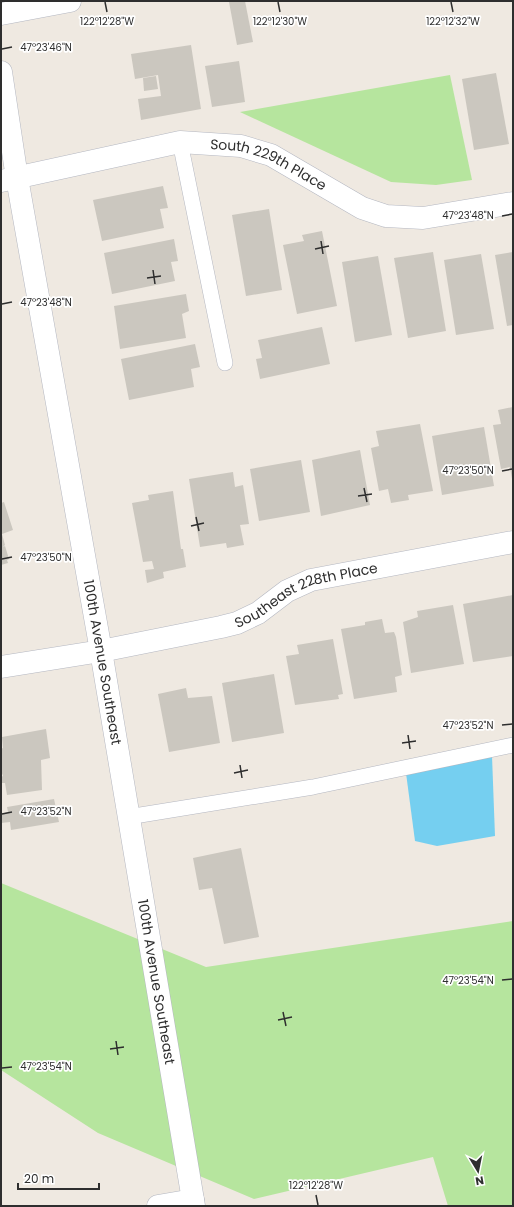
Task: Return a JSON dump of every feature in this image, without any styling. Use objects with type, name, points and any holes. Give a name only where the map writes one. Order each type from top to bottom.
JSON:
[{"type":"street","points":[[1,14],[70,1]]},
{"type":"street","name":"100th Avenue Southeast","points":[[1,72],[9,179],[101,651],[193,1203]]},
{"type":"street","name":"South 229th Place","points":[[9,179],[180,142],[241,146],[271,155],[362,208],[386,216],[423,218],[513,203]]},
{"type":"street","name":"Southeast 228th Place","points":[[1,667],[101,651],[237,623],[258,613],[287,590],[311,580],[513,542]]},
{"type":"street","points":[[158,1206],[193,1203]]},
{"type":"lane","points":[[180,142],[225,363]]},
{"type":"lane","points":[[128,817],[313,787],[513,745]]},
{"type":"green space","points":[[450,75],[472,180],[436,185],[391,182],[240,112]]},
{"type":"green space","points":[[1,883],[206,967],[513,921],[513,1206],[448,1206],[433,1157],[254,1199],[98,1133],[1,1070]]},
{"type":"water","points":[[492,756],[495,836],[437,846],[415,841],[406,773]]},
{"type":"building","points":[[245,1],[253,42],[237,45],[229,2]]},
{"type":"building","points":[[191,45],[201,109],[141,120],[138,99],[161,96],[158,75],[135,79],[131,54]]},
{"type":"building","points":[[239,61],[245,102],[212,107],[205,66]]},
{"type":"building","points":[[496,73],[509,144],[474,150],[462,79]]},
{"type":"building","points":[[156,76],[158,89],[144,91],[143,78]]},
{"type":"building","points":[[163,186],[168,208],[160,209],[164,228],[102,241],[93,200]]},
{"type":"building","points":[[269,209],[282,290],[246,296],[232,215]]},
{"type":"building","points":[[322,231],[337,306],[297,314],[283,245],[304,241],[302,235]]},
{"type":"building","points":[[174,239],[178,261],[171,262],[175,281],[112,294],[104,253]]},
{"type":"building","points":[[433,252],[446,331],[408,338],[394,258]]},
{"type":"building","points":[[513,252],[513,325],[507,326],[495,255]]},
{"type":"building","points":[[481,254],[494,329],[456,335],[444,260]]},
{"type":"building","points":[[378,256],[392,335],[355,342],[342,262]]},
{"type":"building","points":[[186,294],[189,311],[182,314],[186,338],[120,349],[114,306]]},
{"type":"building","points":[[322,327],[330,364],[260,379],[256,359],[262,358],[258,340]]},
{"type":"building","points":[[195,344],[200,367],[191,369],[194,387],[129,400],[121,359]]},
{"type":"building","points":[[513,407],[512,479],[510,467],[501,469],[493,425],[501,424],[498,410]]},
{"type":"building","points":[[420,424],[433,491],[408,495],[409,500],[391,503],[388,489],[379,491],[371,448],[379,446],[376,431]]},
{"type":"building","points":[[484,427],[494,486],[442,495],[432,436]]},
{"type":"building","points":[[360,450],[370,505],[321,516],[312,460]]},
{"type":"building","points":[[301,460],[310,512],[259,521],[250,469]]},
{"type":"building","points":[[233,472],[235,487],[243,485],[249,524],[240,525],[244,545],[227,548],[226,543],[200,547],[189,479]]},
{"type":"building","points":[[173,491],[181,549],[183,549],[186,567],[163,572],[164,578],[147,583],[145,570],[154,569],[152,561],[143,562],[132,503],[149,500],[148,495]]},
{"type":"building","points":[[4,502],[13,530],[2,534],[5,545],[3,547],[5,546],[9,559],[7,560],[8,563],[1,565],[1,503]]},
{"type":"building","points":[[513,595],[513,656],[473,662],[463,604]]},
{"type":"building","points":[[453,605],[464,664],[411,673],[403,622],[418,617],[417,611]]},
{"type":"building","points":[[382,619],[385,633],[394,632],[396,637],[402,675],[395,677],[397,692],[354,699],[341,629],[365,625],[365,622]]},
{"type":"building","points":[[333,639],[343,694],[338,695],[339,699],[295,705],[286,656],[299,654],[297,645]]},
{"type":"building","points":[[274,674],[284,733],[232,742],[222,683]]},
{"type":"building","points":[[186,688],[188,698],[212,696],[220,743],[169,752],[158,694]]},
{"type":"building","points":[[46,729],[50,758],[41,760],[42,790],[7,795],[5,783],[2,783],[1,777],[3,776],[1,771],[1,749],[3,748],[2,737]]},
{"type":"building","points":[[54,799],[59,822],[11,830],[10,822],[1,823],[1,814],[8,812],[7,807]]},
{"type":"building","points":[[241,848],[259,937],[224,944],[212,888],[199,890],[193,858]]}]
